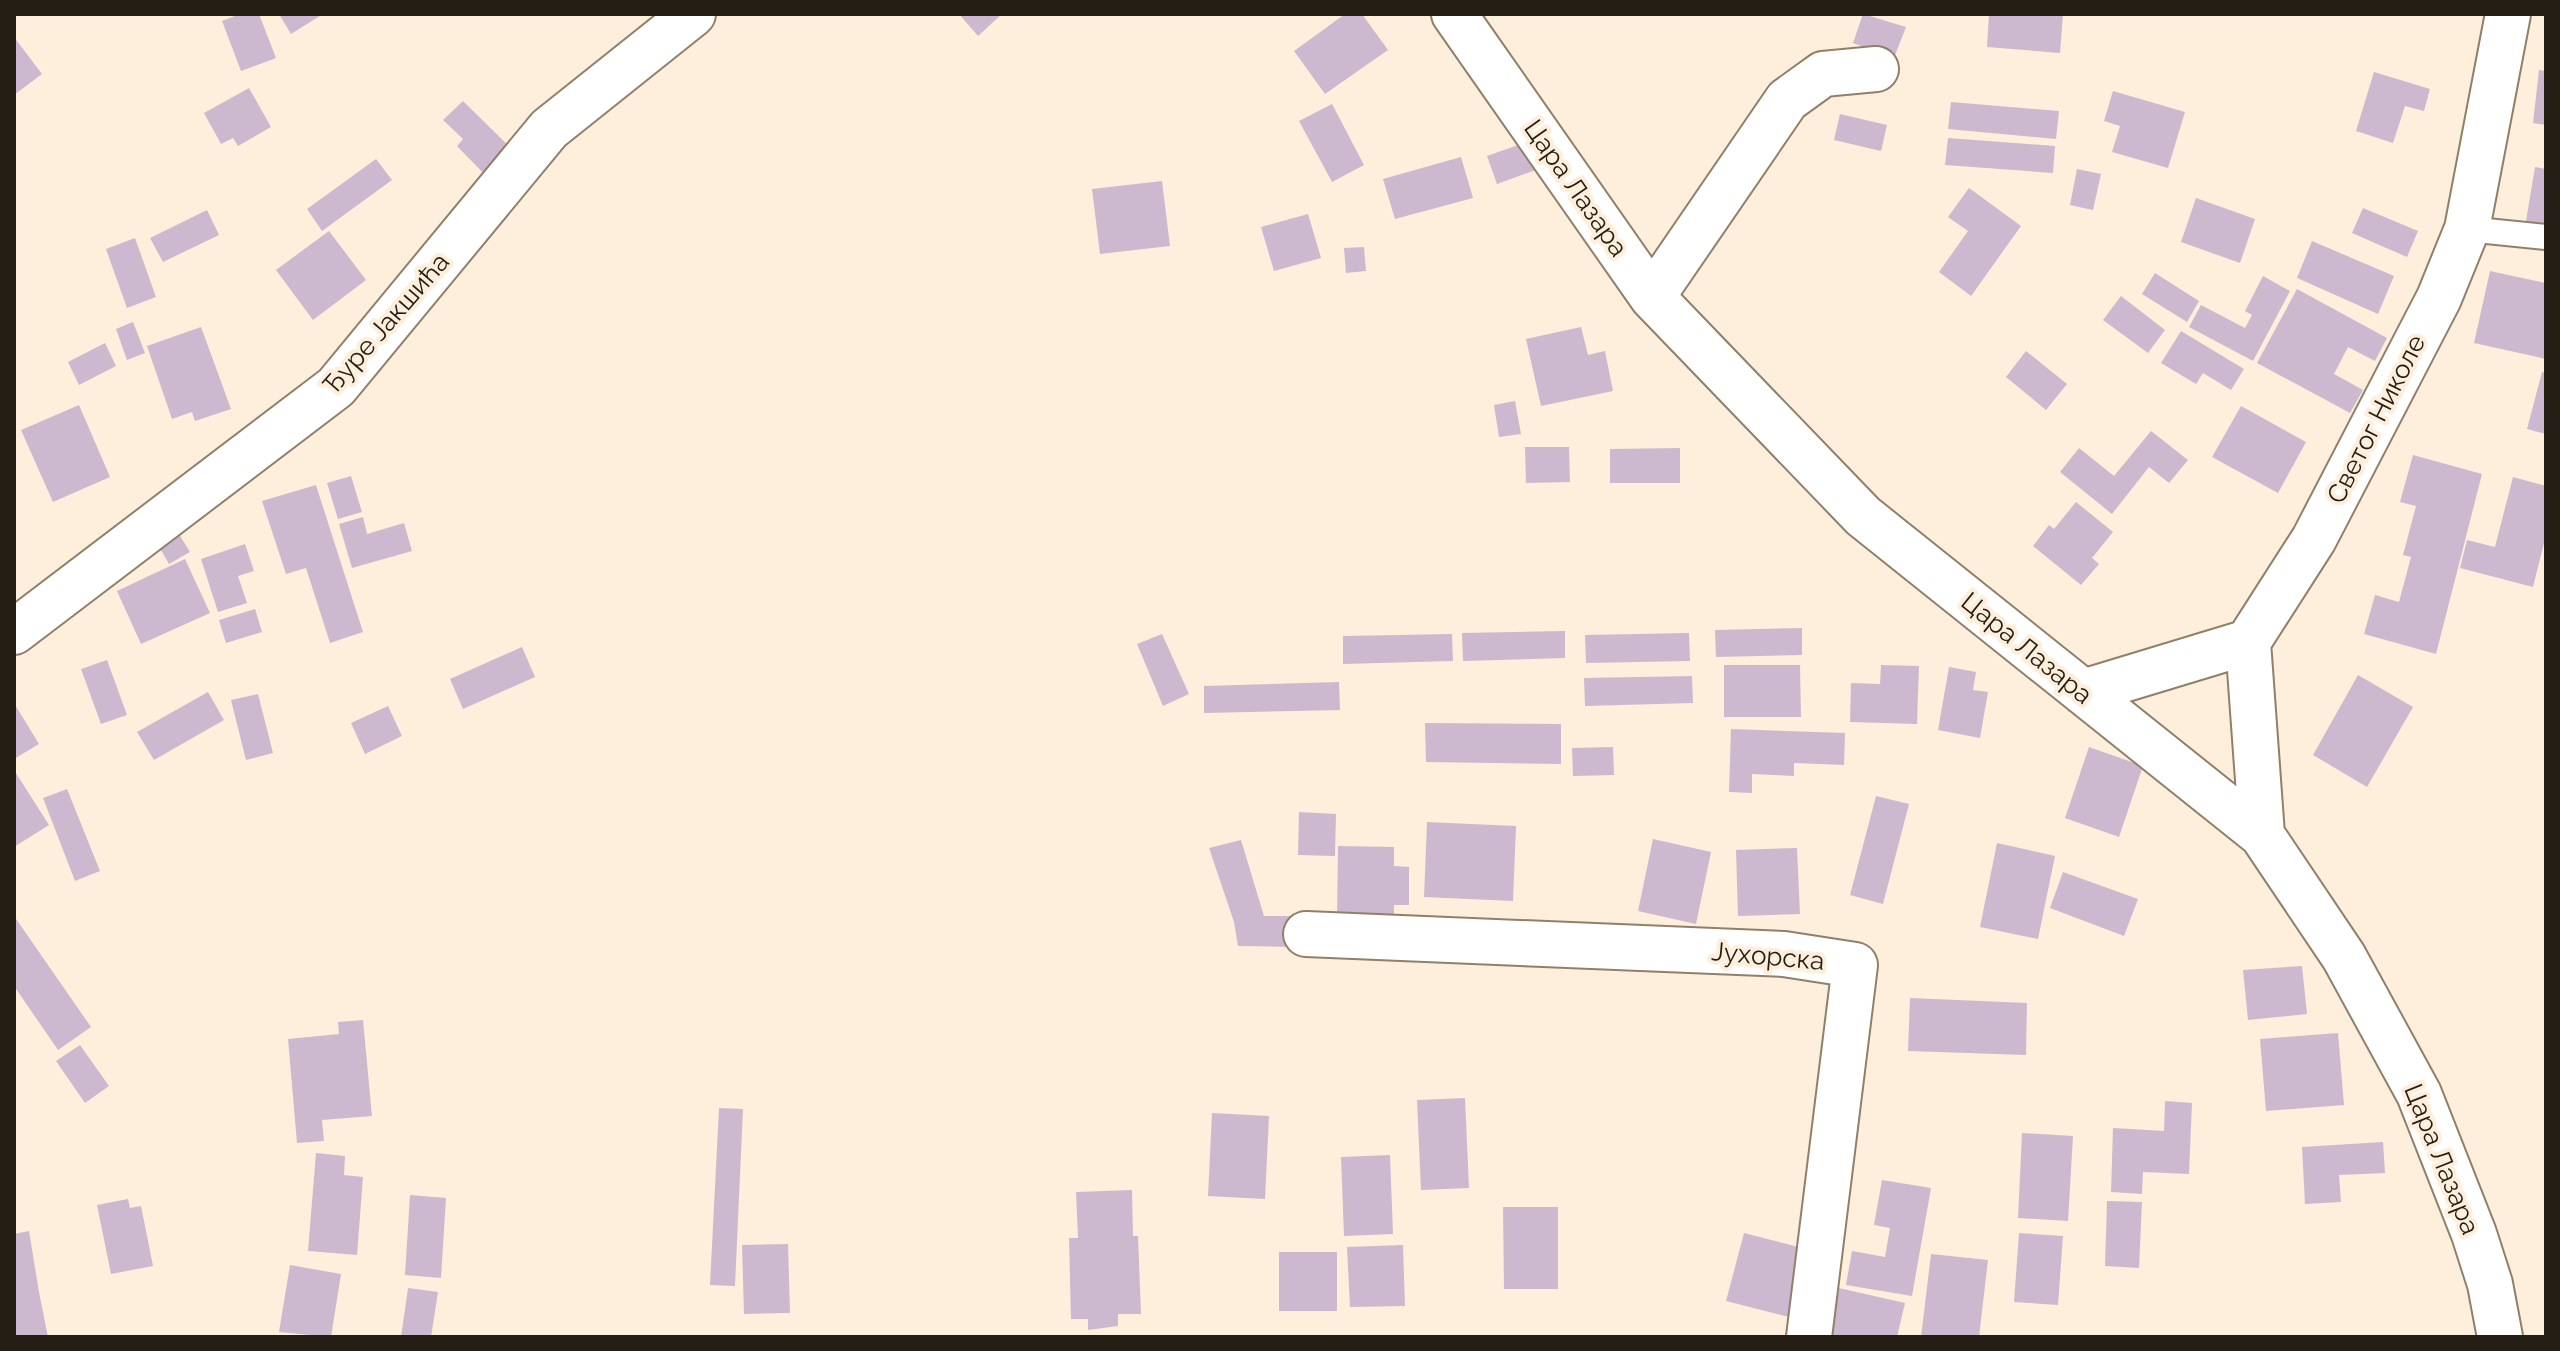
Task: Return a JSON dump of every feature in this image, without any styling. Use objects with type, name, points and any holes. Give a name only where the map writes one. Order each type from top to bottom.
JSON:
[{"type":"street","name":"Ђуре Јакшића","points":[[14,632],[336,387],[549,129],[693,14]]},
{"type":"street","name":"Цара Лазара","points":[[1454,14],[1652,297],[1863,516],[2262,835],[2344,957],[2419,1094],[2474,1234],[2490,1284],[2500,1337]]},
{"type":"street","name":"Светог Николе","points":[[2248,642],[2314,539],[2439,298],[2467,229],[2508,14]]},
{"type":"street","points":[[1652,297],[1787,100],[1823,74],[1876,69]]},
{"type":"street","points":[[2083,692],[2248,642],[2262,835]]},
{"type":"street","name":"Јухорска","points":[[1306,934],[1784,954],[1855,965],[1809,1337]]},
{"type":"lane","points":[[2467,229],[2546,237]]},
{"type":"building","points":[[240,14],[259,14],[276,58],[241,71],[222,21]]},
{"type":"building","points":[[279,14],[323,14],[291,34]]},
{"type":"building","points":[[959,14],[1002,14],[978,36]]},
{"type":"building","points":[[1345,14],[1362,14],[1388,50],[1325,94],[1294,51]]},
{"type":"building","points":[[1863,14],[1906,27],[1894,58],[1853,43]]},
{"type":"building","points":[[1989,14],[2063,14],[2060,53],[1987,47]]},
{"type":"building","points":[[14,37],[42,74],[14,95]]},
{"type":"building","points":[[2539,70],[2546,71],[2546,125],[2533,123]]},
{"type":"building","points":[[2374,72],[2430,89],[2424,111],[2405,106],[2393,143],[2356,131]]},
{"type":"building","points":[[249,88],[271,127],[238,146],[233,138],[221,144],[204,113]]},
{"type":"building","points":[[2113,91],[2185,112],[2168,168],[2112,152],[2120,126],[2104,121]]},
{"type":"building","points":[[463,101],[517,154],[490,180],[457,146],[463,139],[443,120]]},
{"type":"building","points":[[1951,102],[2059,111],[2056,139],[1948,129]]},
{"type":"building","points":[[1332,104],[1364,165],[1332,182],[1299,121]]},
{"type":"building","points":[[1840,114],[1887,125],[1881,151],[1834,140]]},
{"type":"building","points":[[1948,138],[2055,146],[2053,173],[1945,165]]},
{"type":"building","points":[[1527,142],[1536,170],[1497,184],[1487,156]]},
{"type":"building","points":[[1461,157],[1473,198],[1395,219],[1383,179]]},
{"type":"building","points":[[376,159],[392,180],[322,231],[307,209]]},
{"type":"building","points":[[2535,167],[2546,169],[2546,224],[2526,221]]},
{"type":"building","points":[[2077,169],[2101,174],[2093,210],[2070,205]]},
{"type":"building","points":[[1162,181],[1170,246],[1100,254],[1092,189]]},
{"type":"building","points":[[1969,188],[2021,226],[1971,296],[1939,272],[1968,231],[1948,217]]},
{"type":"building","points":[[2196,198],[2255,219],[2240,263],[2181,242]]},
{"type":"building","points":[[2363,208],[2418,231],[2407,257],[2352,233]]},
{"type":"building","points":[[207,210],[219,235],[163,262],[150,238]]},
{"type":"building","points":[[1308,214],[1321,258],[1274,271],[1261,227]]},
{"type":"building","points":[[329,231],[366,280],[313,320],[276,270]]},
{"type":"building","points":[[135,238],[156,297],[127,308],[106,249]]},
{"type":"building","points":[[2312,241],[2394,276],[2378,314],[2297,278]]},
{"type":"building","points":[[1364,247],[1366,271],[1346,273],[1344,248]]},
{"type":"building","points":[[2490,271],[2546,283],[2546,359],[2474,343]]},
{"type":"building","points":[[2155,273],[2199,301],[2187,322],[2142,294]]},
{"type":"building","points":[[2263,276],[2290,291],[2253,361],[2189,327],[2201,305],[2245,328],[2252,315],[2245,311]]},
{"type":"building","points":[[2297,289],[2387,338],[2375,361],[2348,347],[2334,374],[2363,390],[2350,413],[2257,363]]},
{"type":"building","points":[[2121,296],[2165,330],[2148,353],[2103,320]]},
{"type":"building","points":[[133,322],[145,353],[127,360],[116,329]]},
{"type":"building","points":[[201,327],[231,409],[195,421],[192,412],[172,419],[147,346]]},
{"type":"building","points":[[1581,327],[1588,355],[1605,351],[1613,391],[1541,406],[1526,339]]},
{"type":"building","points":[[2181,331],[2244,369],[2231,390],[2203,373],[2196,384],[2161,363]]},
{"type":"building","points":[[105,343],[116,366],[79,385],[68,362]]},
{"type":"building","points":[[2026,351],[2067,384],[2046,410],[2006,377]]},
{"type":"building","points":[[2542,372],[2546,373],[2546,434],[2527,429]]},
{"type":"building","points":[[1515,401],[1521,434],[1499,437],[1494,405]]},
{"type":"building","points":[[79,405],[110,477],[53,502],[21,430]]},
{"type":"building","points":[[2241,406],[2306,442],[2278,493],[2212,457]]},
{"type":"building","points":[[2151,431],[2188,460],[2169,483],[2149,467],[2112,514],[2060,472],[2079,448],[2114,476]]},
{"type":"building","points":[[1525,447],[1569,447],[1570,482],[1526,483]]},
{"type":"building","points":[[1680,448],[1680,483],[1610,483],[1610,449]]},
{"type":"building","points":[[2413,455],[2482,474],[2436,654],[2364,634],[2375,595],[2399,602],[2411,557],[2403,555],[2416,506],[2400,502]]},
{"type":"building","points":[[351,476],[362,512],[338,519],[327,483]]},
{"type":"building","points":[[2513,477],[2546,486],[2546,535],[2533,587],[2460,568],[2467,540],[2495,547]]},
{"type":"building","points":[[316,485],[363,632],[330,643],[306,568],[286,574],[262,501]]},
{"type":"building","points":[[2076,502],[2113,532],[2092,558],[2099,564],[2081,585],[2033,546],[2049,525],[2054,529]]},
{"type":"building","points":[[363,517],[367,534],[404,523],[412,551],[352,568],[339,524]]},
{"type":"building","points":[[174,526],[190,552],[169,564],[154,538]]},
{"type":"building","points":[[245,544],[254,571],[238,576],[247,603],[218,612],[201,559]]},
{"type":"building","points":[[185,559],[210,613],[141,644],[117,591]]},
{"type":"building","points":[[255,609],[262,632],[226,643],[219,620]]},
{"type":"building","points":[[1802,628],[1802,655],[1716,657],[1715,630]]},
{"type":"building","points":[[1565,631],[1565,658],[1463,661],[1462,633]]},
{"type":"building","points":[[1689,633],[1690,661],[1586,663],[1585,635]]},
{"type":"building","points":[[1162,634],[1189,694],[1163,706],[1137,644]]},
{"type":"building","points":[[1452,634],[1453,661],[1343,664],[1343,636]]},
{"type":"building","points":[[522,647],[535,677],[463,709],[450,679]]},
{"type":"building","points":[[107,660],[127,715],[101,724],[81,669]]},
{"type":"building","points":[[1724,665],[1800,665],[1801,717],[1724,717]]},
{"type":"building","points":[[1881,665],[1919,666],[1917,724],[1850,722],[1851,683],[1880,684]]},
{"type":"building","points":[[1949,667],[1976,672],[1973,690],[1988,692],[1980,738],[1938,730]]},
{"type":"building","points":[[2358,675],[2413,707],[2367,787],[2313,755]]},
{"type":"building","points":[[1692,676],[1693,703],[1585,706],[1584,678]]},
{"type":"building","points":[[1339,682],[1340,710],[1204,713],[1204,686]]},
{"type":"building","points":[[208,692],[224,720],[154,760],[137,732]]},
{"type":"building","points":[[258,694],[273,753],[246,760],[231,700]]},
{"type":"building","points":[[14,703],[39,744],[14,759]]},
{"type":"building","points":[[388,706],[402,736],[365,754],[351,723]]},
{"type":"building","points":[[1425,723],[1561,724],[1561,764],[1426,762]]},
{"type":"building","points":[[1731,729],[1845,733],[1844,765],[1794,763],[1794,776],[1752,774],[1752,793],[1729,792]]},
{"type":"building","points":[[1613,747],[1614,775],[1573,776],[1572,748]]},
{"type":"building","points":[[2089,747],[2143,766],[2119,837],[2065,818]]},
{"type":"building","points":[[14,770],[49,825],[14,847]]},
{"type":"building","points":[[67,789],[100,871],[75,881],[43,798]]},
{"type":"building","points":[[1876,796],[1909,804],[1883,904],[1850,895]]},
{"type":"building","points":[[1299,812],[1336,814],[1335,856],[1298,855]]},
{"type":"building","points":[[1427,822],[1516,826],[1513,901],[1424,897]]},
{"type":"building","points":[[1653,839],[1711,852],[1696,924],[1638,911]]},
{"type":"building","points":[[1241,840],[1264,916],[1295,916],[1294,947],[1238,946],[1234,922],[1209,848]]},
{"type":"building","points":[[1997,843],[2055,856],[2038,939],[1980,927]]},
{"type":"building","points":[[1338,846],[1394,847],[1394,866],[1409,867],[1409,905],[1394,905],[1394,922],[1337,922]]},
{"type":"building","points":[[1797,848],[1800,914],[1738,916],[1736,850]]},
{"type":"building","points":[[2063,872],[2138,899],[2124,936],[2050,908]]},
{"type":"building","points":[[14,916],[91,1027],[58,1050],[14,986]]},
{"type":"building","points":[[2302,966],[2307,1014],[2248,1020],[2243,970]]},
{"type":"building","points":[[1910,998],[2027,1003],[2026,1055],[1908,1051]]},
{"type":"building","points":[[363,1020],[372,1116],[322,1120],[324,1141],[297,1143],[288,1039],[339,1034],[338,1022]]},
{"type":"building","points":[[2338,1033],[2344,1105],[2266,1111],[2260,1039]]},
{"type":"building","points":[[80,1045],[109,1086],[85,1103],[56,1061]]},
{"type":"building","points":[[1465,1098],[1469,1188],[1421,1190],[1417,1100]]},
{"type":"building","points":[[2165,1101],[2192,1103],[2189,1174],[2143,1172],[2142,1194],[2111,1192],[2113,1128],[2164,1131]]},
{"type":"building","points":[[719,1108],[743,1109],[735,1286],[710,1285]]},
{"type":"building","points":[[1212,1113],[1269,1116],[1265,1199],[1208,1196]]},
{"type":"building","points":[[2022,1133],[2073,1136],[2068,1221],[2018,1218]]},
{"type":"building","points":[[2383,1142],[2385,1173],[2339,1175],[2341,1202],[2305,1204],[2302,1147]]},
{"type":"building","points":[[316,1153],[345,1156],[344,1175],[363,1177],[357,1255],[308,1251]]},
{"type":"building","points":[[1390,1155],[1393,1234],[1344,1236],[1341,1157]]},
{"type":"building","points":[[1882,1180],[1931,1188],[1912,1296],[1846,1285],[1852,1251],[1885,1257],[1890,1228],[1874,1225]]},
{"type":"building","points":[[1132,1190],[1133,1236],[1138,1236],[1141,1314],[1118,1314],[1118,1326],[1088,1330],[1088,1319],[1071,1319],[1069,1238],[1078,1238],[1076,1192]]},
{"type":"building","points":[[410,1195],[446,1198],[441,1278],[405,1275]]},
{"type":"building","points":[[128,1199],[130,1208],[141,1206],[153,1266],[111,1274],[97,1205]]},
{"type":"building","points":[[2107,1201],[2142,1202],[2139,1268],[2105,1266]]},
{"type":"building","points":[[1503,1207],[1558,1207],[1558,1289],[1504,1289]]},
{"type":"building","points":[[29,1231],[48,1337],[14,1337],[14,1234]]},
{"type":"building","points":[[1744,1233],[1806,1249],[1789,1317],[1726,1301]]},
{"type":"building","points":[[2019,1233],[2063,1236],[2058,1305],[2014,1302]]},
{"type":"building","points":[[788,1244],[790,1313],[744,1314],[742,1245]]},
{"type":"building","points":[[1403,1245],[1405,1306],[1350,1307],[1347,1247]]},
{"type":"building","points":[[1279,1252],[1337,1252],[1337,1311],[1279,1311]]},
{"type":"building","points":[[1931,1254],[1988,1260],[1979,1337],[1921,1337]]},
{"type":"building","points":[[290,1265],[341,1274],[331,1337],[279,1332]]},
{"type":"building","points":[[1830,1286],[1905,1303],[1897,1337],[1818,1337]]},
{"type":"building","points":[[408,1288],[438,1292],[431,1337],[401,1337]]}]
